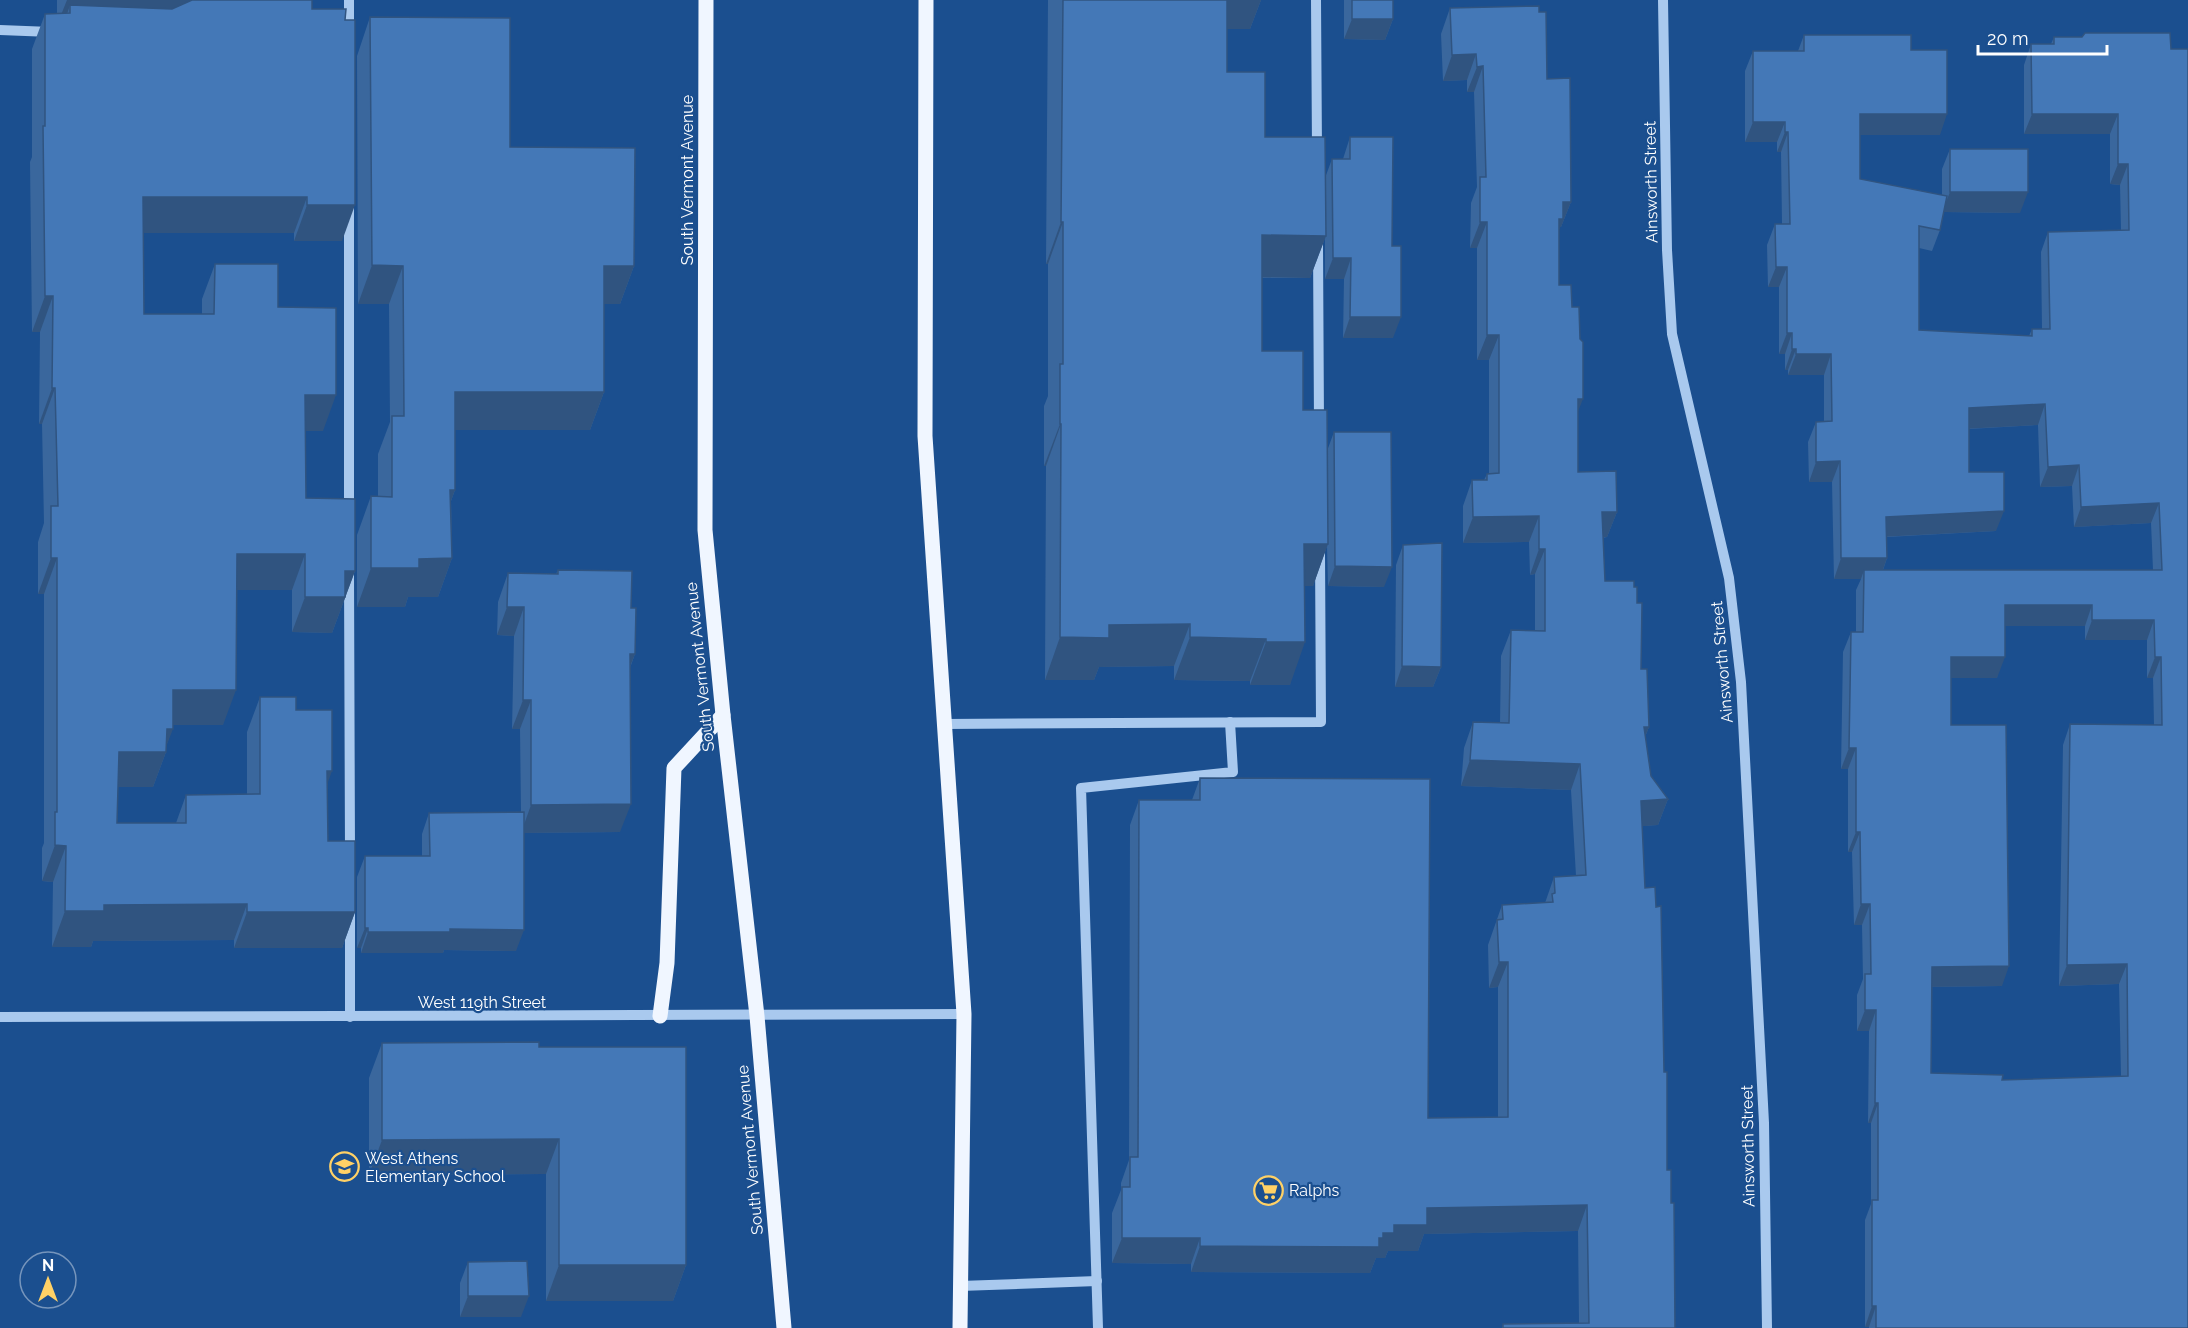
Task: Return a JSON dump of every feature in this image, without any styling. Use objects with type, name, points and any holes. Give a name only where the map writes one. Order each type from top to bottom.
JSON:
[{"type":"main road","name":"South Vermont Avenue","points":[[706,0],[705,530],[757,1016],[784,1328]]},
{"type":"main road","points":[[926,0],[925,436],[964,1014],[960,1328]]},
{"type":"main road","points":[[660,1016],[667,963],[674,768],[723,715]]},
{"type":"street","points":[[349,0],[349,47]]},
{"type":"street","points":[[1316,0],[1317,163]]},
{"type":"street","name":"Ainsworth Street","points":[[1664,0],[1667,250],[1672,334],[1729,578],[1741,682],[1764,1123],[1767,1328]]},
{"type":"street","points":[[0,30],[63,33]]},
{"type":"street","points":[[349,190],[349,522]]},
{"type":"street","points":[[1318,232],[1319,430]]},
{"type":"street","points":[[944,724],[1321,722],[1320,547]]},
{"type":"street","points":[[349,558],[350,866]]},
{"type":"street","points":[[1098,1328],[1081,788],[1233,772],[1230,722]]},
{"type":"street","points":[[350,902],[350,1017]]},
{"type":"street","name":"West 119th Street","points":[[0,1017],[964,1014]]},
{"type":"street","points":[[960,1286],[1097,1281]]},
{"type":"building","points":[[192,0],[312,0],[312,9],[346,9],[345,20],[355,20],[355,205],[307,205],[307,197],[143,197],[144,314],[214,314],[215,264],[278,264],[278,307],[336,308],[336,395],[305,395],[306,498],[355,499],[355,571],[345,571],[345,597],[305,597],[305,554],[237,554],[236,690],[173,690],[173,729],[167,729],[166,752],[119,752],[117,823],[186,823],[186,795],[260,794],[260,697],[296,697],[296,710],[332,710],[332,771],[327,771],[328,841],[355,841],[355,912],[247,912],[247,904],[104,905],[104,911],[65,911],[66,846],[55,845],[57,558],[51,558],[51,506],[58,506],[55,388],[52,388],[53,296],[45,296],[43,126],[45,126],[45,14],[70,13],[70,5],[172,9]]},
{"type":"building","points":[[1063,0],[1227,0],[1227,72],[1265,72],[1265,137],[1325,137],[1326,236],[1262,235],[1262,351],[1303,351],[1303,410],[1327,410],[1328,544],[1304,544],[1305,642],[1190,637],[1190,624],[1109,625],[1109,638],[1060,637]]},
{"type":"building","points":[[1352,0],[1393,0],[1393,19],[1352,19]]},
{"type":"building","points":[[1539,6],[1539,12],[1546,12],[1547,79],[1570,78],[1571,202],[1563,202],[1563,219],[1559,219],[1559,285],[1571,285],[1572,307],[1579,307],[1580,339],[1583,342],[1583,399],[1578,399],[1578,472],[1616,471],[1617,512],[1602,512],[1605,581],[1634,581],[1634,587],[1637,587],[1637,603],[1642,603],[1641,669],[1647,669],[1649,727],[1644,727],[1651,776],[1668,799],[1641,801],[1645,888],[1655,887],[1656,907],[1661,906],[1664,1072],[1667,1072],[1667,1170],[1671,1170],[1671,1203],[1674,1203],[1675,1328],[1503,1328],[1503,1324],[1589,1323],[1587,1205],[1427,1208],[1427,1225],[1394,1225],[1394,1233],[1383,1233],[1383,1238],[1379,1238],[1379,1247],[1200,1246],[1200,1238],[1122,1238],[1122,1187],[1130,1187],[1130,1157],[1138,1157],[1139,800],[1200,800],[1200,778],[1430,779],[1428,1118],[1508,1117],[1508,962],[1499,962],[1497,920],[1503,919],[1502,905],[1553,902],[1554,877],[1586,875],[1580,764],[1470,760],[1473,722],[1509,723],[1511,630],[1545,631],[1545,549],[1539,549],[1539,516],[1473,517],[1472,480],[1487,480],[1487,474],[1499,473],[1499,335],[1487,335],[1487,222],[1480,222],[1480,177],[1486,177],[1483,66],[1477,67],[1476,54],[1452,55],[1450,8]]},
{"type":"building","points":[[370,17],[510,18],[510,147],[635,148],[634,266],[604,266],[604,392],[455,392],[455,490],[450,490],[452,558],[419,559],[419,568],[371,568],[371,496],[392,497],[392,416],[404,416],[403,266],[372,265]]},
{"type":"building","points":[[2085,33],[2170,33],[2171,49],[2188,49],[2188,1328],[1876,1328],[1876,1306],[1872,1306],[1872,1200],[1878,1200],[1878,1103],[1875,1103],[1876,1010],[1865,1010],[1865,974],[1871,974],[1870,904],[1861,904],[1860,832],[1856,832],[1856,748],[1849,748],[1851,632],[1863,632],[1864,570],[2162,570],[2159,503],[2081,507],[2079,465],[2048,467],[2045,404],[1969,408],[1969,472],[2004,472],[2004,511],[1886,517],[1887,558],[1841,558],[1840,461],[1816,462],[1816,422],[1832,421],[1831,354],[1796,354],[1796,349],[1792,349],[1792,333],[1787,333],[1787,267],[1776,267],[1775,224],[1790,224],[1788,132],[1785,132],[1785,122],[1753,122],[1753,51],[1804,51],[1804,35],[1911,35],[1911,50],[1947,50],[1947,114],[1860,114],[1860,179],[1947,196],[1940,230],[1919,226],[1919,330],[2032,336],[2032,329],[2050,329],[2048,232],[2129,230],[2128,164],[2118,164],[2118,114],[2032,114],[2031,44],[2054,44],[2054,37],[2082,37]],"holes":[[[2005,605],[2092,605],[2092,620],[2154,620],[2155,657],[2161,657],[2162,725],[2070,724],[2067,965],[2127,964],[2128,1076],[2002,1080],[2003,1075],[1931,1073],[1932,967],[2009,966],[2006,725],[1951,725],[1951,657],[2005,657]]]},
{"type":"building","points":[[1350,137],[1393,137],[1392,246],[1401,246],[1401,317],[1350,317],[1351,258],[1333,258],[1332,159],[1350,159]]},
{"type":"building","points":[[1950,149],[2028,149],[2028,192],[1950,192]]},
{"type":"building","points":[[1334,432],[1391,432],[1392,567],[1335,566]]},
{"type":"building","points":[[1442,543],[1441,667],[1402,666],[1403,545]]},
{"type":"building","points":[[558,570],[632,571],[631,608],[636,608],[635,654],[630,654],[631,804],[531,805],[531,700],[523,700],[524,607],[507,607],[508,573],[558,574]]},
{"type":"building","points":[[524,812],[524,930],[450,929],[450,932],[368,932],[368,928],[365,928],[365,856],[430,856],[429,813]]},
{"type":"building","points":[[539,1042],[539,1047],[686,1047],[686,1265],[559,1265],[559,1139],[382,1140],[382,1043]]},
{"type":"building","points":[[527,1261],[529,1296],[468,1296],[468,1262]]},
{"type":"place","name":"West Athens Elementary School","points":[[344,1167]]},
{"type":"place","name":"Ralphs","points":[[1268,1190]]}]
